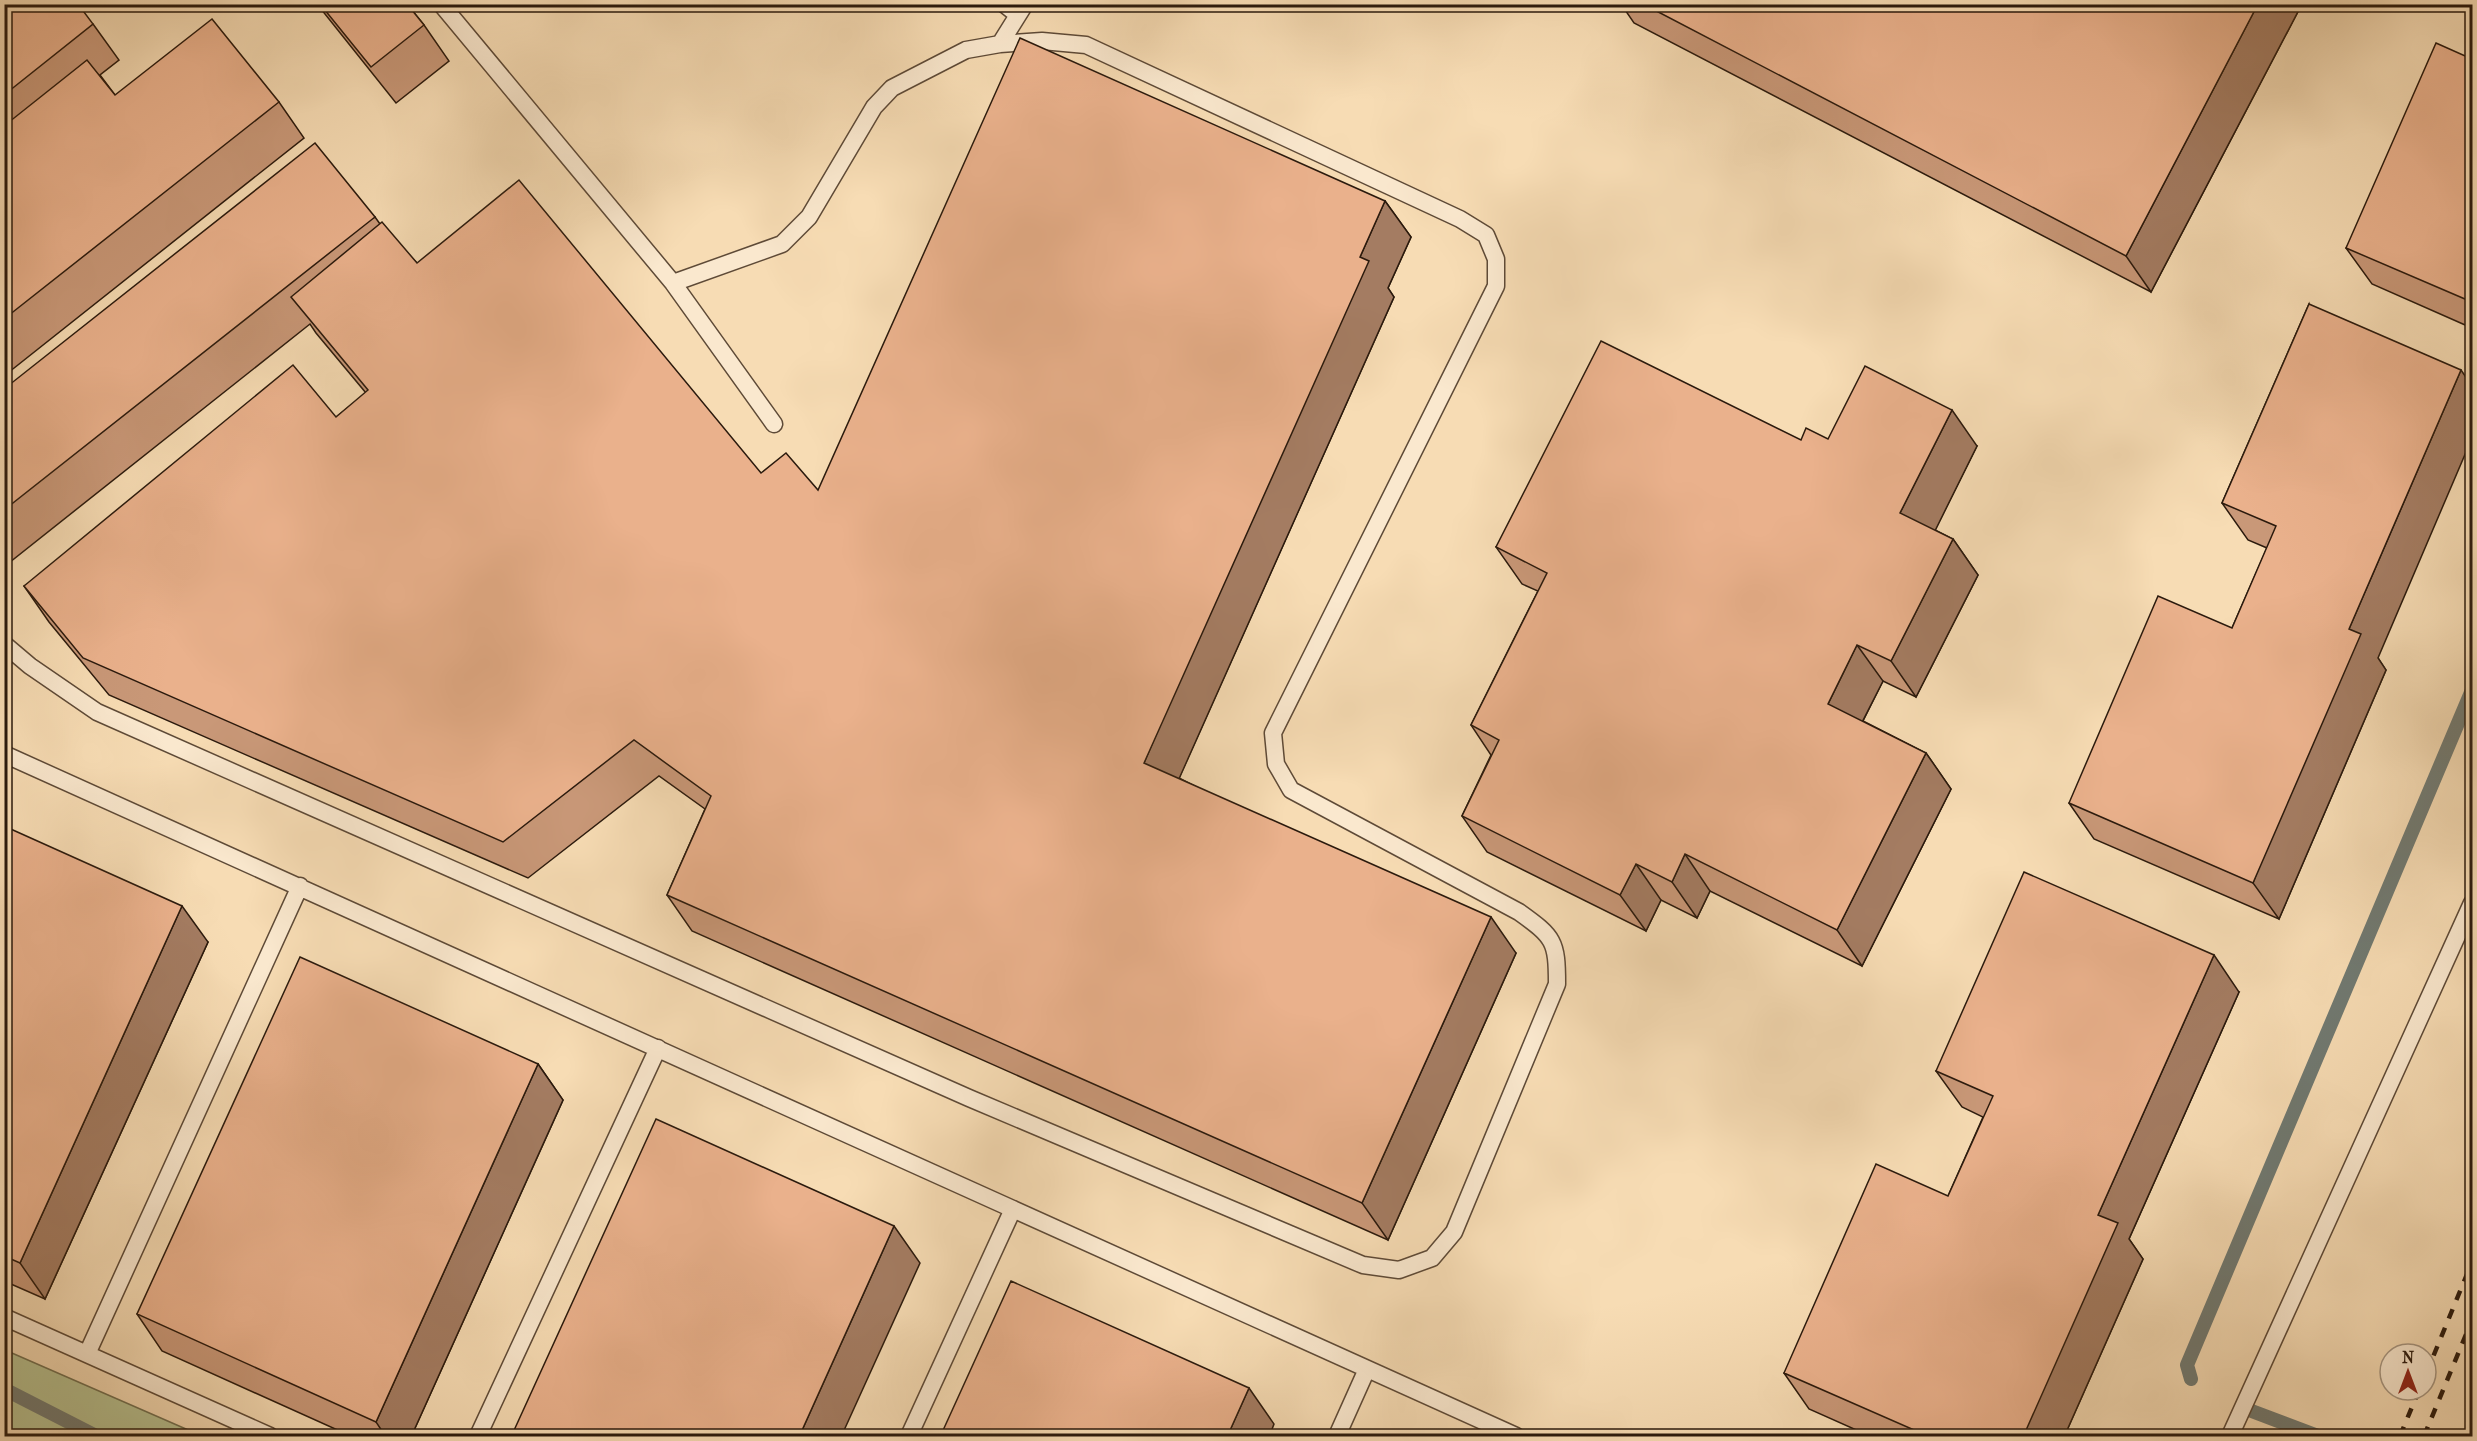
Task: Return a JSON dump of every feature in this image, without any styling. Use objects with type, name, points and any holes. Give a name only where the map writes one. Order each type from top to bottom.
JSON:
[{"type":"lane","points":[[441,4],[673,283],[774,424]]},
{"type":"lane","points":[[1000,44],[1022,10],[1004,4]]},
{"type":"lane","points":[[4,644],[30,666],[97,712],[969,1098],[1364,1265],[1400,1270],[1432,1258],[1454,1232],[1544,1017],[1557,984],[1557,954],[1545,930],[1519,912],[1291,790],[1276,764],[1273,733],[1496,286],[1496,259],[1486,235],[1460,219],[1086,45],[1042,41],[1000,44],[966,50],[892,88],[874,107],[809,217],[782,244],[673,283]]},
{"type":"lane","points":[[4,754],[1516,1437]]},
{"type":"lane","points":[[87,1354],[300,886]]},
{"type":"lane","points":[[2230,1437],[2472,903]]},
{"type":"lane","points":[[478,1437],[658,1048]]},
{"type":"lane","points":[[909,1437],[1013,1209]]},
{"type":"lane","points":[[4,1317],[270,1437]]},
{"type":"lane","points":[[1337,1437],[1367,1369]]},
{"type":"green space","points":[[5,1350],[202,1436],[5,1436]]},
{"type":"building","points":[[4,4],[78,4],[93,24],[4,95]]},
{"type":"building","points":[[320,4],[407,4],[424,25],[371,67]]},
{"type":"building","points":[[1643,4],[2258,4],[2126,256]]},
{"type":"building","points":[[212,19],[279,102],[4,319],[4,126],[87,60],[115,95]]},
{"type":"building","points":[[1020,38],[1385,201],[1360,257],[1369,261],[1144,763],[1491,917],[1362,1203],[667,895],[711,796],[634,740],[503,842],[83,658],[24,586],[293,365],[336,417],[368,390],[291,297],[382,222],[417,263],[519,180],[761,473],[786,453],[818,490]]},
{"type":"building","points":[[2436,43],[2472,59],[2472,302],[2346,248]]},
{"type":"building","points":[[315,143],[375,217],[4,510],[4,389]]},
{"type":"building","points":[[2309,304],[2461,370],[2349,629],[2361,634],[2253,883],[2069,803],[2158,596],[2232,628],[2276,526],[2222,503]]},
{"type":"building","points":[[1601,341],[1801,440],[1806,428],[1828,439],[1865,366],[1952,410],[1900,513],[1953,539],[1891,661],[1857,645],[1828,704],[1926,753],[1837,930],[1685,854],[1672,882],[1636,864],[1620,895],[1462,816],[1499,740],[1471,725],[1547,573],[1496,547]]},
{"type":"building","points":[[4,826],[182,906],[20,1263],[4,1256]]},
{"type":"building","points":[[2024,872],[2214,955],[2098,1215],[2118,1223],[2023,1437],[1930,1437],[1784,1373],[1876,1164],[1948,1196],[1993,1096],[1936,1071]]},
{"type":"building","points":[[300,957],[538,1064],[376,1422],[137,1314]]},
{"type":"building","points":[[656,1119],[894,1226],[799,1437],[511,1437]]},
{"type":"building","points":[[1011,1281],[1249,1388],[1227,1437],[940,1437]]},
{"type":"waterway","points":[[2191,1379],[2187,1365],[2472,690]]},
{"type":"waterway","points":[[4,1389],[96,1436]]},
{"type":"waterway","points":[[2249,1410],[2318,1436]]},
{"type":"railway","points":[[2438,1345],[2472,1262]]},
{"type":"railway","points":[[2424,1436],[2472,1320]]},
{"type":"railway","points":[[2400,1436],[2414,1402]]}]
